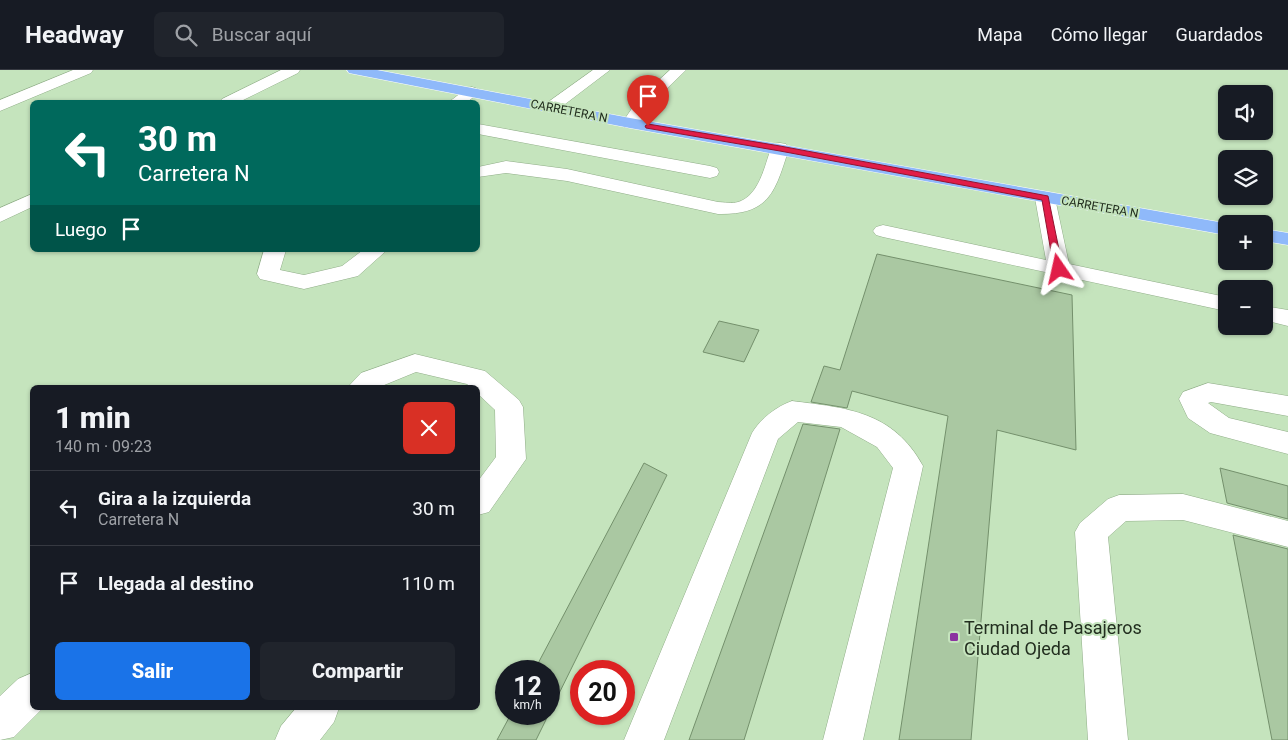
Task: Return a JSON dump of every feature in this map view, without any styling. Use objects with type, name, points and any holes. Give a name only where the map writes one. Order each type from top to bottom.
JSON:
[{"type":"main road","name":"CARRETERA N","points":[[354,70],[465,97],[550,108],[1218,228]]},
{"type":"main road","points":[[1273,236],[1288,239]]},
{"type":"street","points":[[0,106],[86,70]]},
{"type":"street","points":[[232,100],[293,70]]},
{"type":"street","points":[[550,108],[604,70]]},
{"type":"street","points":[[630,123],[645,101],[679,70]]},
{"type":"street","points":[[483,149],[506,168],[567,175],[718,208],[739,208],[755,202],[764,190],[780,148]]},
{"type":"street","points":[[483,149],[710,172]]},
{"type":"street","points":[[0,197],[30,200]]},
{"type":"street","points":[[1046,198],[1059,269]]},
{"type":"street","points":[[0,216],[30,201]]},
{"type":"street","points":[[883,231],[1218,302]]},
{"type":"street","points":[[274,252],[268,274],[304,282],[350,271],[374,252]]},
{"type":"street","points":[[363,385],[370,379],[415,363],[476,377],[509,407],[511,459],[480,499]]},
{"type":"street","points":[[1288,406],[1208,392],[1193,399],[1198,411],[1220,426],[1288,443]]},
{"type":"street","points":[[644,740],[766,433],[792,412],[847,418],[887,438],[908,466],[844,740]]},
{"type":"street","points":[[1108,740],[1091,532],[1119,508],[1183,507],[1288,534]]},
{"type":"street","points":[[0,723],[30,694]]},
{"type":"street","points":[[296,740],[318,710]]},
{"type":"building","points":[[877,254],[1072,295],[1076,450],[997,430],[971,740],[899,740],[948,416],[852,391],[847,408],[811,402],[824,366],[840,370]]},
{"type":"building","points":[[719,321],[759,330],[744,362],[703,352]]},
{"type":"building","points":[[803,424],[840,429],[744,740],[689,740]]},
{"type":"building","points":[[644,463],[667,475],[576,660],[570,660],[570,671],[560,692],[560,660],[540,660]]},
{"type":"building","points":[[1220,468],[1288,486],[1288,519],[1227,503]]},
{"type":"building","points":[[1233,535],[1288,549],[1288,740],[1272,740]]},
{"type":"building","points":[[505,725],[544,725],[536,740],[497,740]]},
{"type":"place","name":"Terminal de Pasajeros Ciudad Ojeda","points":[[954,637]]},
{"type":"route","points":[[648,126],[780,148],[1046,198],[1059,269]]}]
